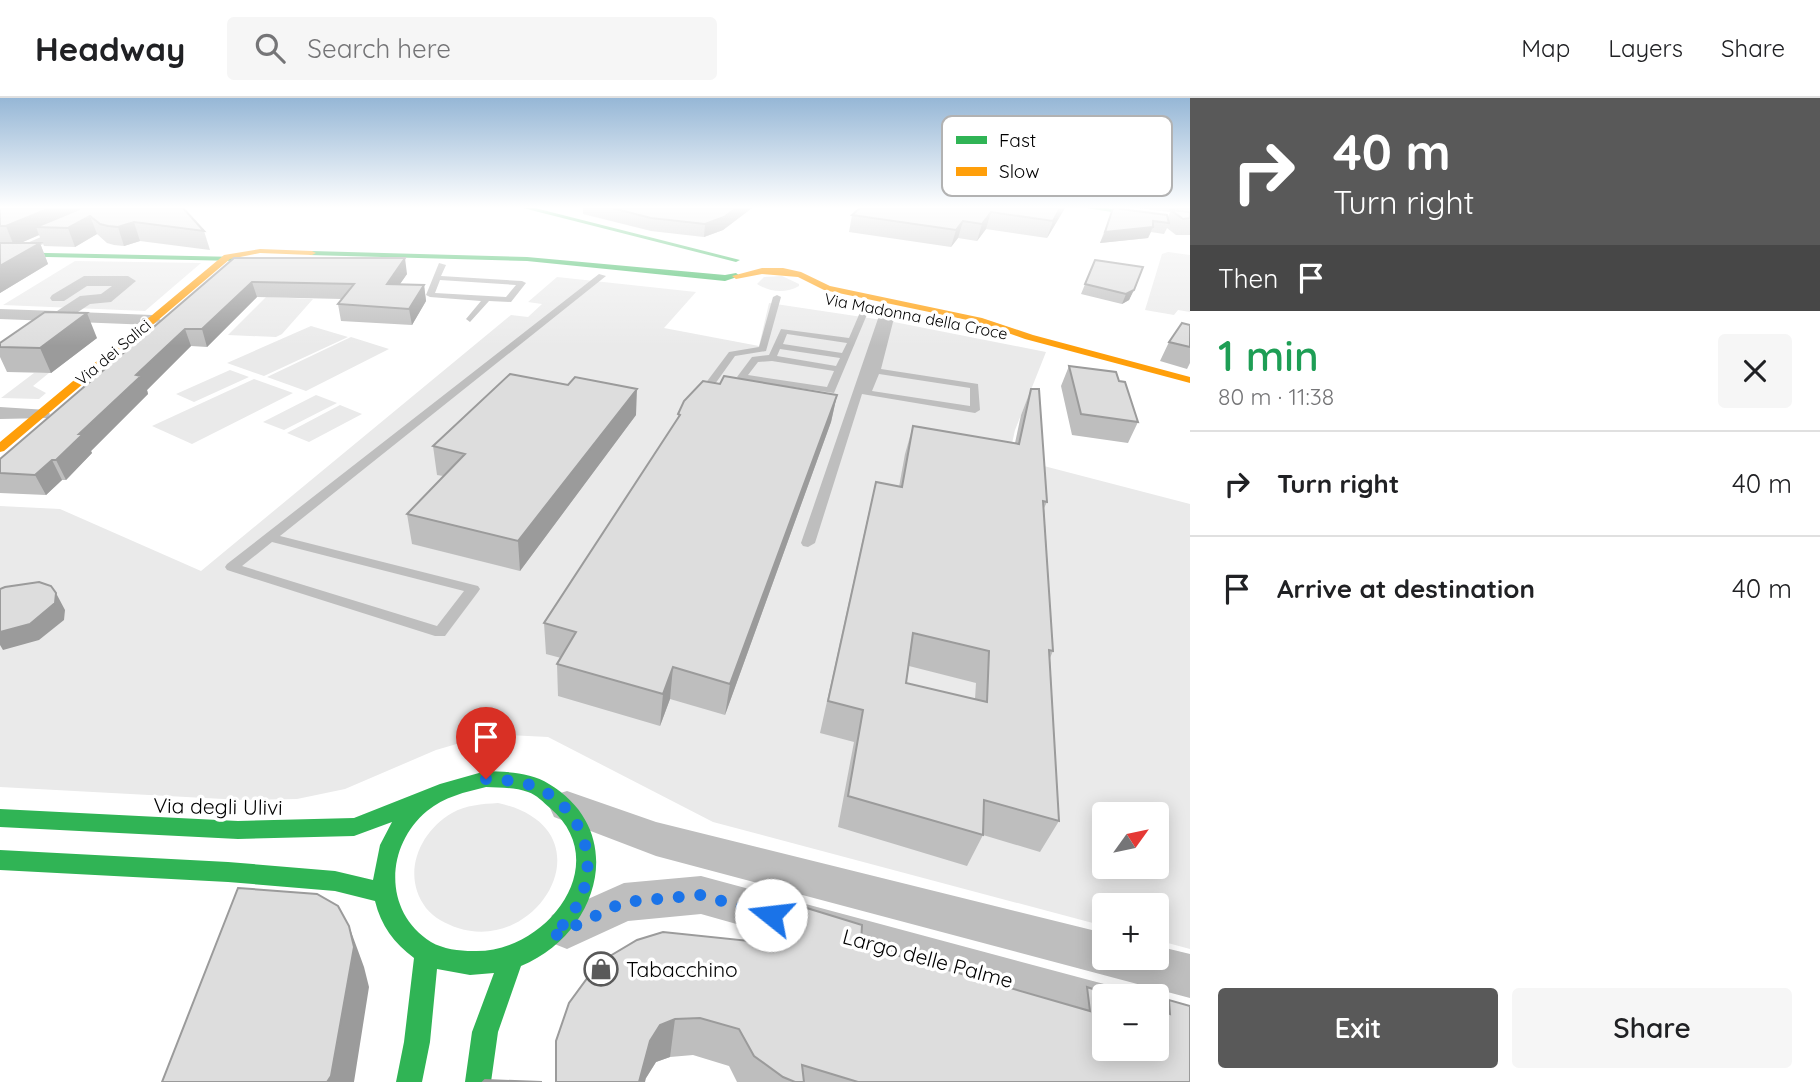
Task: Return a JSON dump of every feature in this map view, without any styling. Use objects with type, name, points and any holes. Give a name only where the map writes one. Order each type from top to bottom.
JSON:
[{"type":"main road","points":[[4,254],[227,257],[439,272],[602,276],[749,279],[793,273],[804,291],[776,296],[749,279],[670,254]]},
{"type":"main road","points":[[227,257],[244,254]]},
{"type":"main road","points":[[376,254],[558,262],[749,279]]},
{"type":"main road","name":"Via dei Salici","points":[[0,448],[227,257]]},
{"type":"main road","name":"Via Madonna della Croce","points":[[804,291],[827,288],[979,320],[1029,337],[1190,380]]},
{"type":"main road","name":"Via Madonna della Croce","points":[[804,291],[1029,337]]},
{"type":"main road","points":[[486,779],[515,780],[542,789],[565,805],[581,827],[588,854],[586,883],[574,911],[552,937],[512,958],[483,964],[454,962],[426,953],[405,937],[390,917],[383,893],[383,866],[391,840],[407,817],[429,798],[457,785],[486,779]]},
{"type":"main road","name":"Via degli Ulivi","points":[[0,818],[238,830],[354,828],[429,798]]},
{"type":"main road","points":[[0,860],[228,872],[335,881],[383,893]]},
{"type":"main road","points":[[409,1082],[417,1042],[426,953]]},
{"type":"main road","points":[[478,1082],[485,1032],[512,958]]},
{"type":"street","points":[[61,316],[86,299]]},
{"type":"street","points":[[0,314],[152,320]]},
{"type":"street","points":[[0,413],[40,414]]},
{"type":"street","points":[[565,805],[656,839],[1092,951]]},
{"type":"street","name":"Largo delle Palme","points":[[552,937],[624,902],[701,895],[1092,1003]]},
{"type":"street","points":[[1167,970],[1190,976]]},
{"type":"lane","points":[[439,272],[522,283],[508,300],[430,295],[439,272]]},
{"type":"lane","points":[[272,538],[473,589],[440,632],[232,567],[602,276]]},
{"type":"lane","points":[[690,410],[732,354],[764,349],[776,296]]},
{"type":"lane","points":[[470,319],[487,299]]},
{"type":"lane","points":[[838,369],[772,358],[755,359],[742,377],[830,390],[867,305]]},
{"type":"lane","points":[[876,371],[975,386],[975,410],[866,393],[876,371],[891,310]]},
{"type":"lane","points":[[808,543],[891,310]]},
{"type":"lane","points":[[772,358],[784,331],[852,341]]},
{"type":"lane","points":[[777,346],[844,356]]},
{"type":"shaded area","points":[[1162,254],[1190,255],[1190,312],[1178,310],[1174,315],[1145,310]]},
{"type":"shaded area","points":[[75,261],[201,263],[145,311],[3,305]]},
{"type":"shaded area","points":[[782,276],[799,286],[778,291],[757,284],[764,277]]},
{"type":"shaded area","points":[[557,277],[696,292],[664,328],[759,346],[769,303],[889,321],[1046,352],[1015,430],[1009,457],[1190,504],[1190,949],[1169,943],[1169,893],[1092,893],[1092,923],[713,822],[548,737],[491,734],[436,750],[345,789],[297,799],[242,800],[0,787],[0,506],[60,509],[201,571],[511,315],[528,317],[542,304],[528,302]]},
{"type":"shaded area","points":[[266,297],[313,299],[282,334],[276,337],[228,335]]},
{"type":"shaded area","points":[[311,326],[348,337],[264,376],[227,363]]},
{"type":"shaded area","points":[[351,337],[389,349],[306,391],[267,377]]},
{"type":"shaded area","points":[[230,370],[249,377],[194,402],[176,394]]},
{"type":"shaded area","points":[[34,373],[49,373],[33,386],[46,393],[39,399],[1,398]]},
{"type":"shaded area","points":[[254,379],[293,393],[192,444],[152,426]]},
{"type":"shaded area","points":[[316,395],[337,403],[284,430],[263,422]]},
{"type":"shaded area","points":[[340,405],[362,414],[309,442],[287,433]]},
{"type":"shaded area","points":[[498,803],[532,817],[552,837],[557,861],[552,885],[537,907],[515,923],[488,931],[458,928],[445,923],[426,908],[415,882],[417,855],[430,831],[452,813],[480,804]]},
{"type":"building","points":[[0,254],[21,254],[0,266]]},
{"type":"building","points":[[234,258],[405,258],[387,284],[424,285],[409,309],[338,304],[354,284],[252,282],[202,329],[185,329],[136,375],[141,376],[79,434],[83,434],[56,460],[52,460],[35,475],[0,473],[0,459]]},
{"type":"building","points":[[1095,260],[1143,267],[1134,290],[1126,294],[1085,284]]},
{"type":"building","points":[[45,312],[87,313],[40,348],[0,347],[0,343]]},
{"type":"building","points":[[1182,323],[1190,325],[1190,347],[1169,342]]},
{"type":"building","points":[[1069,366],[1116,372],[1119,381],[1125,382],[1138,422],[1081,414]]},
{"type":"building","points":[[510,374],[568,385],[575,377],[637,389],[518,541],[407,514],[465,454],[433,446]]},
{"type":"building","points":[[724,376],[837,395],[730,684],[673,667],[663,694],[557,664],[576,632],[544,623],[680,415],[678,414],[684,401],[703,381],[720,384]]},
{"type":"building","points":[[1031,389],[1039,389],[1047,502],[1043,501],[1053,651],[1049,650],[1059,821],[984,800],[983,835],[848,796],[863,710],[828,701],[876,482],[902,487],[913,426],[1019,444]],"holes":[[[913,633],[989,651],[987,702],[906,683]]]},
{"type":"building","points":[[39,582],[51,586],[56,593],[55,603],[30,624],[0,632],[0,589]]},
{"type":"building","points":[[238,888],[317,894],[338,906],[349,926],[354,947],[331,1076],[327,1082],[162,1082]]},
{"type":"building","points":[[761,890],[798,900],[797,905],[862,925],[861,945],[1090,1011],[1087,987],[1092,989],[1092,1061],[1169,1061],[1169,1000],[1190,1006],[1190,1082],[858,1082],[802,1065],[804,1082],[795,1082],[783,1077],[754,1056],[739,1029],[700,1018],[675,1019],[660,1025],[650,1041],[639,1082],[556,1082],[556,1041],[569,1003],[591,973],[610,956],[637,940],[663,932],[749,941]]},
{"type":"building","points":[[485,1080],[542,1082],[483,1082]]},
{"type":"traffic: fast","points":[[0,254],[239,259]]},
{"type":"traffic: fast","points":[[345,254],[527,259],[725,278],[736,276]]},
{"type":"traffic: fast","points":[[711,254],[736,260]]},
{"type":"traffic: fast","points":[[486,779],[530,784],[543,790],[569,812],[583,837],[587,865],[581,893],[567,918],[545,940],[518,955],[486,963],[454,961],[424,951],[406,938],[394,922],[387,904],[385,865],[401,826],[421,803],[447,790],[486,779]]},
{"type":"traffic: fast","points":[[0,818],[238,830],[354,827],[421,802]]},
{"type":"traffic: fast","points":[[0,860],[228,872],[335,881],[383,893]]},
{"type":"traffic: fast","points":[[409,1082],[417,1042],[427,953]]},
{"type":"traffic: fast","points":[[478,1082],[485,1032],[512,958]]},
{"type":"traffic: slow","points":[[0,448],[227,257],[244,254]]},
{"type":"traffic: slow","points":[[736,276],[762,271],[783,271],[801,275],[827,288],[979,320],[1029,337],[1190,380]]},
{"type":"place","name":"Tabacchino","points":[[601,969]]},
{"type":"route","points":[[486,779],[515,780],[542,789],[565,805],[581,827],[588,854],[586,883],[574,911],[552,937],[624,902],[701,895],[771,915]]}]
